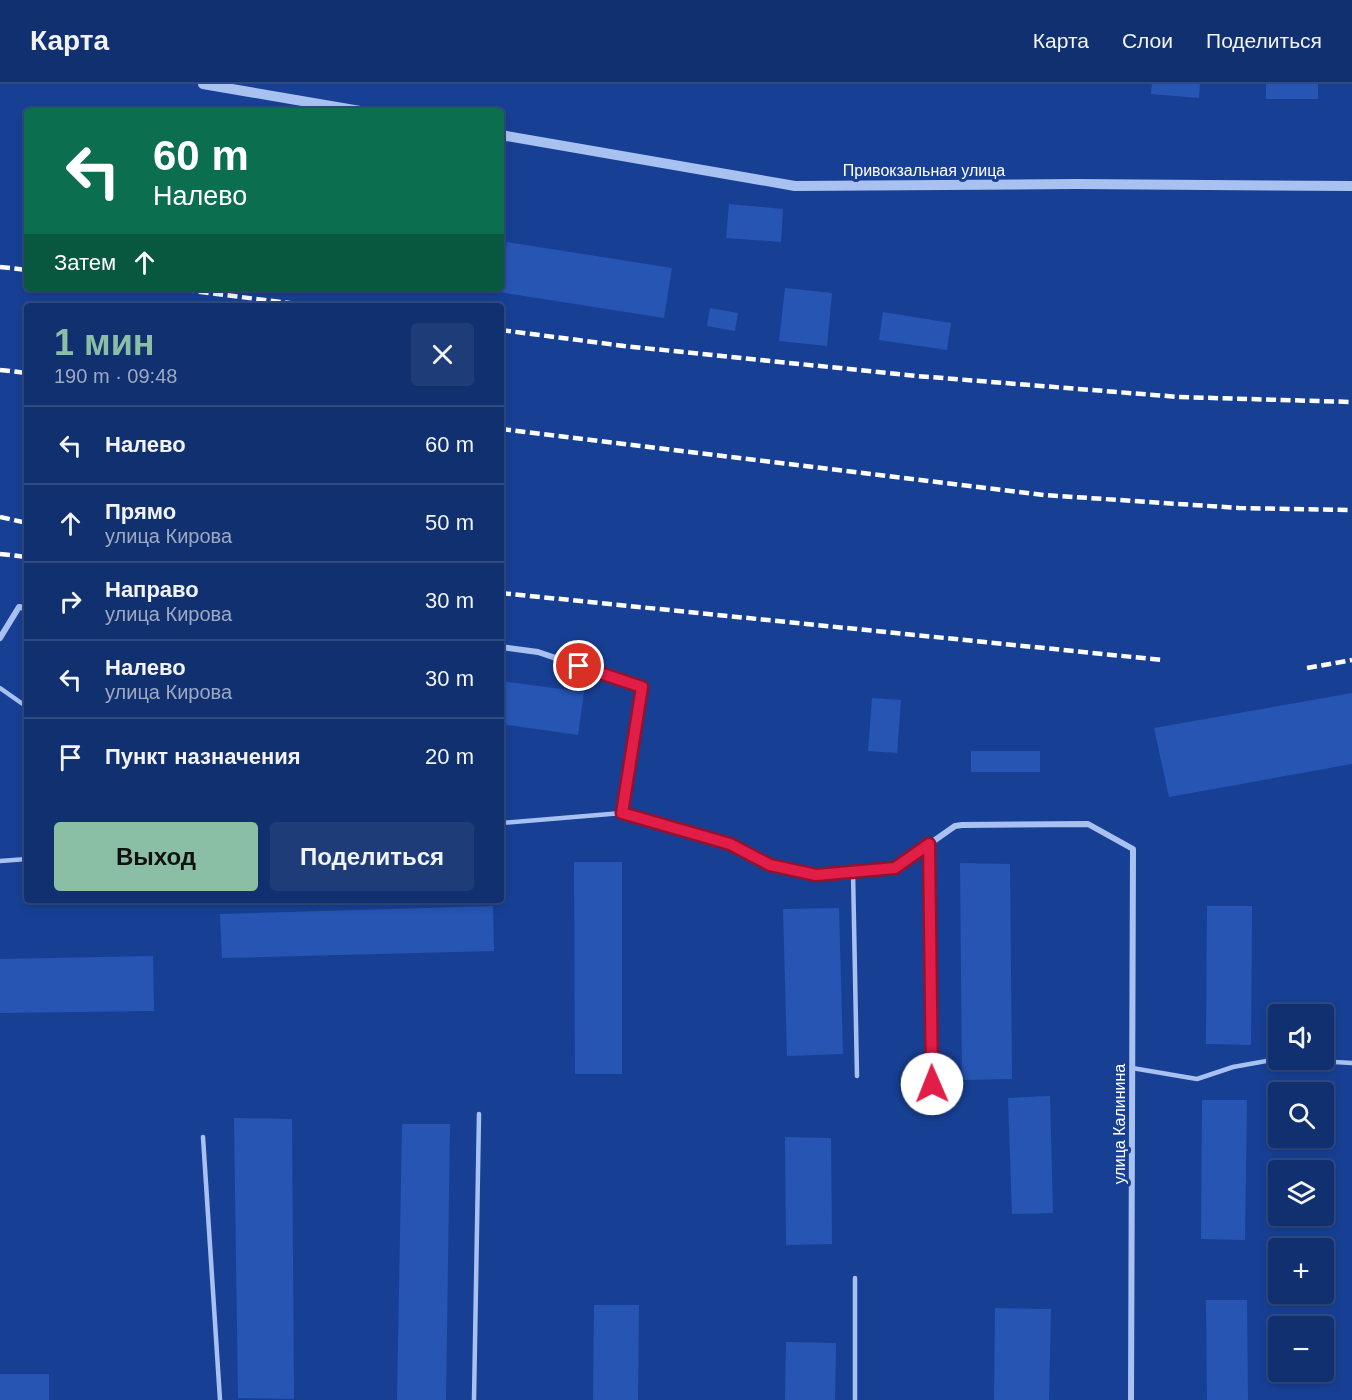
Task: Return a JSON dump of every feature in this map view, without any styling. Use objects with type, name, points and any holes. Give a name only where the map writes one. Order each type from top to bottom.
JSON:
[{"type":"street","points":[[203,84],[343,108]]},
{"type":"street","name":"Привокзальная улица","points":[[504,136],[795,186],[1076,184],[1352,186]]},
{"type":"street","points":[[0,638],[19,607],[24,608]]},
{"type":"street","points":[[504,647],[538,652],[642,687],[622,813],[730,844],[770,865],[816,875],[895,868],[929,844]]},
{"type":"street","name":"улица Калинина","points":[[929,844],[955,826],[1088,824],[1133,849],[1131,1400]]},
{"type":"lane","points":[[0,688],[24,705]]},
{"type":"lane","points":[[504,823],[622,813]]},
{"type":"lane","points":[[929,844],[932,1084]]},
{"type":"lane","points":[[0,861],[24,859]]},
{"type":"lane","points":[[853,872],[857,1076]]},
{"type":"lane","points":[[1132,1068],[1197,1079],[1233,1067],[1268,1061]]},
{"type":"lane","points":[[1334,1062],[1352,1063]]},
{"type":"lane","points":[[474,1400],[479,1114]]},
{"type":"lane","points":[[203,1137],[220,1400]]},
{"type":"lane","points":[[855,1278],[855,1400]]},
{"type":"building","points":[[1152,84],[1200,84],[1199,98],[1151,94]]},
{"type":"building","points":[[1266,84],[1318,84],[1318,99],[1266,99]]},
{"type":"building","points":[[729,204],[783,209],[781,242],[726,238]]},
{"type":"building","points":[[507,242],[672,268],[664,318],[499,292],[504,291],[504,261]]},
{"type":"building","points":[[785,288],[832,293],[827,346],[779,341]]},
{"type":"building","points":[[710,308],[738,313],[735,331],[707,326]]},
{"type":"building","points":[[883,312],[951,323],[947,350],[879,340]]},
{"type":"building","points":[[504,681],[584,692],[578,735],[504,724]]},
{"type":"building","points":[[1352,693],[1352,764],[1169,797],[1154,728]]},
{"type":"building","points":[[872,698],[901,700],[897,753],[868,751]]},
{"type":"building","points":[[971,751],[1040,751],[1040,772],[971,772]]},
{"type":"building","points":[[574,862],[622,862],[622,1074],[575,1074]]},
{"type":"building","points":[[960,863],[1010,864],[1012,1079],[962,1080]]},
{"type":"building","points":[[493,906],[494,951],[222,958],[220,914]]},
{"type":"building","points":[[1207,906],[1252,906],[1251,1045],[1206,1044]]},
{"type":"building","points":[[839,908],[843,1054],[787,1056],[783,909]]},
{"type":"building","points":[[153,956],[154,1011],[0,1013],[0,959]]},
{"type":"building","points":[[1050,1096],[1053,1213],[1012,1214],[1008,1098]]},
{"type":"building","points":[[1202,1100],[1247,1100],[1245,1240],[1201,1239]]},
{"type":"building","points":[[234,1118],[292,1119],[294,1399],[238,1398]]},
{"type":"building","points":[[402,1124],[450,1124],[446,1400],[397,1400]]},
{"type":"building","points":[[785,1137],[831,1138],[832,1244],[786,1245]]},
{"type":"building","points":[[1206,1300],[1247,1300],[1248,1400],[1207,1400]]},
{"type":"building","points":[[594,1305],[639,1305],[638,1400],[593,1400]]},
{"type":"building","points":[[995,1308],[1051,1309],[1049,1400],[994,1400]]},
{"type":"building","points":[[786,1342],[836,1343],[835,1400],[785,1400]]},
{"type":"building","points":[[0,1374],[49,1374],[49,1400],[0,1400]]},
{"type":"railway","points":[[0,267],[24,270]]},
{"type":"railway","points":[[194,291],[288,303]]},
{"type":"railway","points":[[504,330],[624,346],[917,376],[1179,397],[1352,402]]},
{"type":"railway","points":[[0,370],[24,373]]},
{"type":"railway","points":[[504,429],[1044,495],[1239,508],[1352,510]]},
{"type":"railway","points":[[0,517],[24,522]]},
{"type":"railway","points":[[0,554],[24,557]]},
{"type":"railway","points":[[504,593],[1162,660]]},
{"type":"railway","points":[[1307,668],[1352,660]]},
{"type":"route","points":[[579,666],[642,687],[622,813],[730,844],[770,865],[816,875],[895,868],[929,844],[932,1084]]}]
